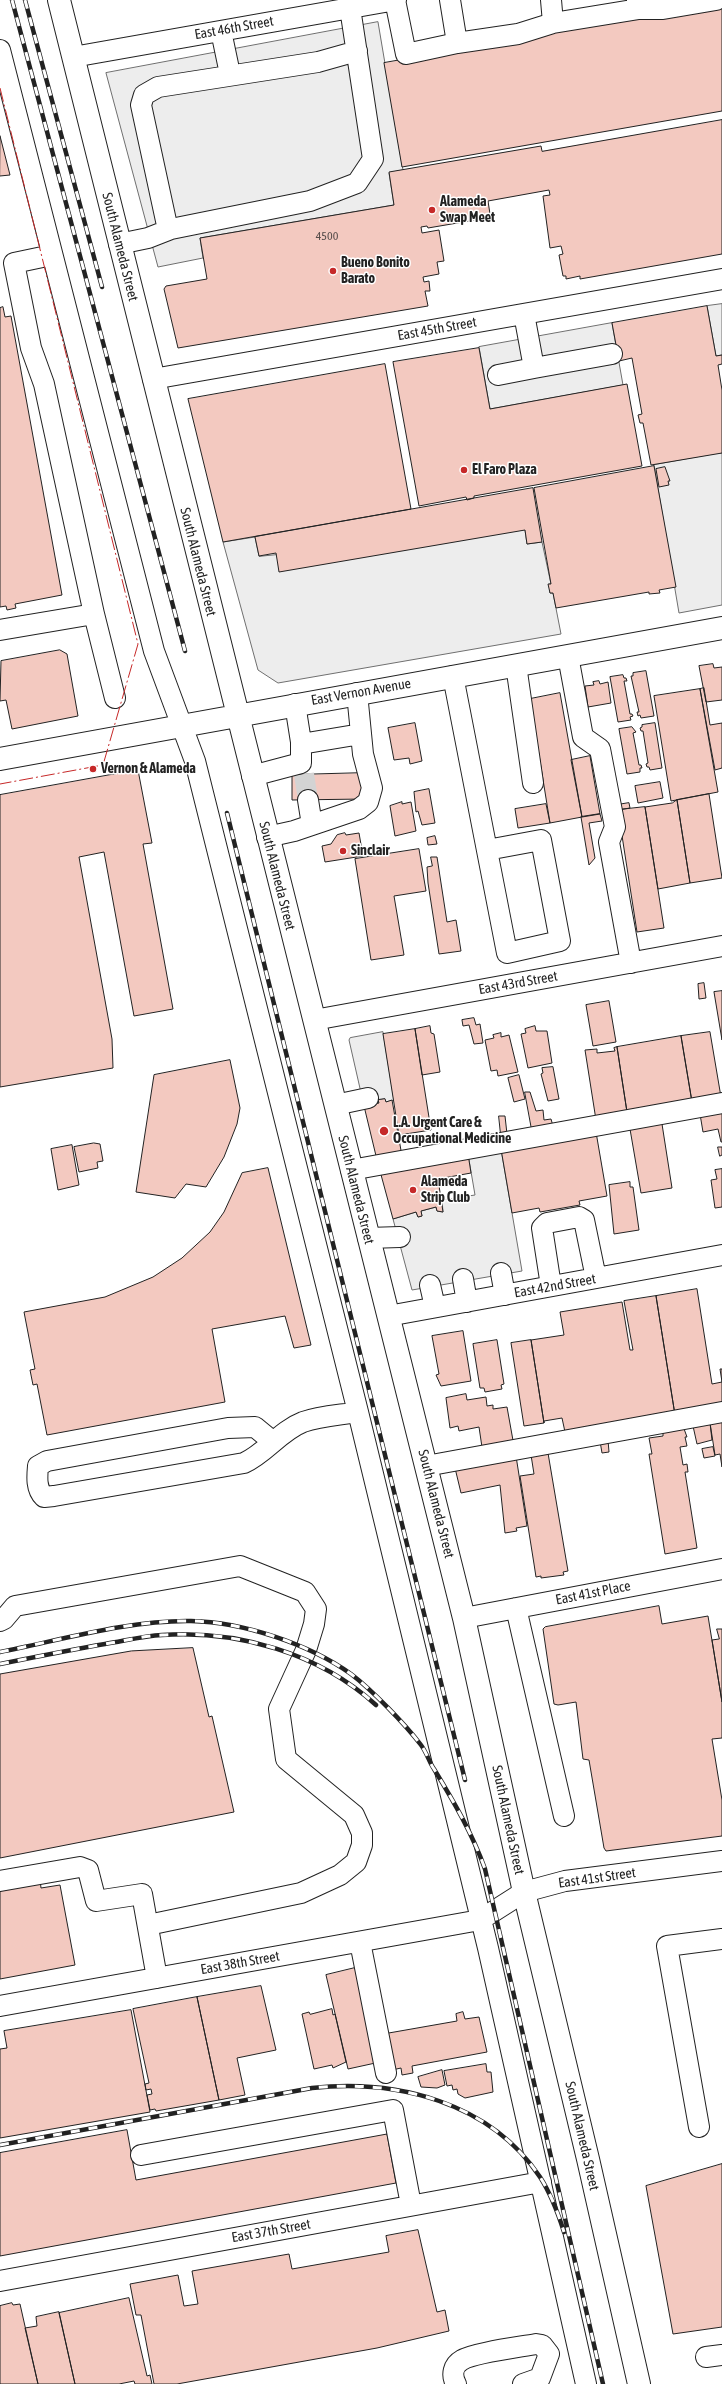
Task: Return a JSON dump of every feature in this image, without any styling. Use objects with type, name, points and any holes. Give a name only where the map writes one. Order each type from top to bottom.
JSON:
[{"type":"main road","name":"South Alameda Street","points":[[59,0],[236,714],[464,1618],[524,1892],[588,2159],[639,2384]]},
{"type":"main road","name":"East Vernon Avenue","points":[[0,759],[182,726],[236,714],[722,628]]},
{"type":"street","name":"East 46th Street","points":[[73,57],[396,0]]},
{"type":"street","points":[[396,0],[406,54],[457,43],[518,34],[553,23],[638,5],[663,9],[716,0]]},
{"type":"street","points":[[450,0],[457,43]]},
{"type":"street","points":[[551,0],[553,23]]},
{"type":"street","points":[[120,244],[148,238],[168,230],[310,201],[357,183],[373,158],[350,8]]},
{"type":"street","points":[[221,31],[230,74]]},
{"type":"street","points":[[0,50],[154,651],[195,761],[358,1412],[480,1920],[586,2384]]},
{"type":"street","points":[[168,230],[141,106],[144,95],[158,87],[230,74],[318,62],[357,51]]},
{"type":"street","points":[[52,255],[7,263],[31,348],[44,384],[94,614],[115,698]]},
{"type":"street","name":"East 45th Street","points":[[153,379],[722,279]]},
{"type":"street","points":[[524,314],[534,368]]},
{"type":"street","points":[[498,374],[612,354]]},
{"type":"street","points":[[0,630],[94,614]]},
{"type":"street","points":[[568,656],[583,737],[600,749],[615,827],[609,842],[631,963]]},
{"type":"street","points":[[516,665],[533,783]]},
{"type":"street","points":[[453,676],[507,953],[560,941]]},
{"type":"street","points":[[268,837],[312,825],[359,809],[368,802],[372,788],[363,754],[357,693]]},
{"type":"street","points":[[295,704],[302,761]]},
{"type":"street","points":[[252,776],[302,761],[361,734]]},
{"type":"street","points":[[308,800],[312,825]]},
{"type":"street","points":[[487,850],[541,840],[567,974]]},
{"type":"street","name":"East 43rd Street","points":[[314,1020],[722,946]]},
{"type":"street","points":[[335,1105],[368,1098]]},
{"type":"street","points":[[351,1170],[722,1103]]},
{"type":"street","points":[[551,1286],[542,1228],[546,1223],[579,1217],[584,1220],[596,1278]]},
{"type":"street","points":[[368,1238],[400,1237]]},
{"type":"street","name":"East 42nd Street","points":[[388,1316],[722,1255]]},
{"type":"street","points":[[501,1273],[505,1295]]},
{"type":"street","points":[[462,1279],[467,1302]]},
{"type":"street","points":[[430,1285],[436,1308]]},
{"type":"street","points":[[272,1441],[255,1427],[228,1428],[47,1461],[38,1466],[37,1479],[40,1493],[44,1496],[54,1496],[244,1463],[260,1456],[272,1441],[302,1423],[358,1412]]},
{"type":"street","points":[[426,1466],[722,1412]]},
{"type":"street","points":[[0,1621],[4,1619],[15,1606],[240,1566],[305,1592],[316,1609],[306,1650],[279,1708],[286,1759],[354,1815],[362,1833],[362,1845],[356,1862],[340,1875],[301,1893],[148,1925]]},
{"type":"street","name":"East 41st Place","points":[[464,1618],[722,1570]]},
{"type":"street","points":[[516,1608],[564,1816]]},
{"type":"street","name":"East 41st Street","points":[[480,1920],[524,1892],[565,1881],[722,1861]]},
{"type":"street","points":[[0,1881],[80,1867],[88,1870],[96,1901],[142,1894],[157,1978]]},
{"type":"street","name":"East 38th Street","points":[[0,2006],[480,1920]]},
{"type":"street","points":[[699,2127],[667,1946],[722,1939]]},
{"type":"street","points":[[360,1942],[386,2073]]},
{"type":"street","points":[[141,2156],[392,2110],[411,2205]]},
{"type":"street","name":"East 37th Street","points":[[0,2281],[541,2182]]},
{"type":"street","points":[[456,2384],[453,2378],[454,2370],[463,2359],[536,2344],[542,2345],[550,2354]]},
{"type":"street","points":[[550,2354],[578,2348]]},
{"type":"street","points":[[523,2384],[540,2378],[550,2354]]},
{"type":"shaded area","points":[[378,22],[403,170],[389,173],[394,205],[200,238],[203,258],[158,267],[106,73]]},
{"type":"shaded area","points":[[722,304],[722,355],[716,356],[707,306]]},
{"type":"shaded area","points":[[612,323],[623,385],[490,409],[479,347]]},
{"type":"shaded area","points":[[722,453],[722,605],[679,613],[654,465]]},
{"type":"shaded area","points":[[525,530],[527,544],[542,542],[551,584],[549,584],[550,593],[553,593],[561,634],[278,683],[258,670],[223,542],[255,537],[259,556]]},
{"type":"shaded area","points":[[383,1032],[394,1100],[386,1102],[385,1099],[378,1100],[379,1103],[364,1106],[349,1040],[350,1038]]},
{"type":"shaded area","points":[[501,1149],[522,1271],[412,1290],[393,1219],[416,1212],[418,1217],[422,1216],[421,1211],[436,1207],[437,1211],[443,1212],[442,1200],[475,1195],[468,1154]]},
{"type":"building","points":[[722,3],[722,111],[402,167],[384,63]]},
{"type":"building","points":[[722,120],[722,254],[580,279],[580,276],[566,279],[566,276],[563,276],[559,255],[563,254],[561,246],[550,248],[543,196],[550,195],[549,190],[488,201],[490,214],[487,214],[487,218],[428,228],[427,226],[421,227],[422,233],[439,230],[444,261],[437,262],[439,274],[423,277],[424,282],[429,281],[430,291],[425,291],[428,306],[178,348],[164,289],[166,286],[207,279],[200,238],[394,205],[389,172],[541,146],[542,151]]},
{"type":"building","points":[[0,136],[10,175],[0,176]]},
{"type":"building","points":[[707,306],[716,356],[722,355],[722,364],[718,365],[722,390],[722,453],[651,465],[643,423],[640,423],[638,415],[642,414],[632,358],[619,361],[612,323]]},
{"type":"building","points":[[3,307],[5,317],[11,316],[62,595],[15,604],[16,608],[7,610],[6,606],[0,607],[0,308]]},
{"type":"building","points":[[479,348],[490,409],[627,384],[642,466],[474,496],[474,498],[467,500],[466,497],[419,506],[393,362]]},
{"type":"building","points":[[385,364],[411,509],[223,542],[188,399]]},
{"type":"building","points":[[654,466],[676,587],[659,590],[660,593],[649,594],[649,592],[556,608],[553,593],[550,593],[548,584],[551,584],[534,488]]},
{"type":"building","points":[[665,467],[670,481],[668,481],[669,485],[659,487],[656,469]]},
{"type":"building","points":[[533,488],[542,542],[527,544],[525,530],[279,572],[276,553],[259,556],[255,537]]},
{"type":"building","points":[[60,650],[67,654],[78,716],[12,729],[6,700],[0,701],[1,661]]},
{"type":"building","points":[[713,664],[714,668],[722,667],[722,700],[706,702],[699,666]]},
{"type":"building","points":[[646,671],[654,716],[641,718],[640,715],[638,716],[637,712],[639,712],[631,676],[633,676],[633,673]]},
{"type":"building","points":[[623,675],[627,681],[624,681],[630,714],[633,716],[630,717],[631,720],[618,722],[610,677]]},
{"type":"building","points":[[599,681],[600,684],[608,682],[611,703],[588,707],[585,686],[594,685],[593,682]]},
{"type":"building","points":[[704,688],[710,725],[722,723],[722,768],[715,770],[700,689]]},
{"type":"building","points":[[700,689],[718,792],[671,801],[654,696]]},
{"type":"building","points":[[560,693],[582,817],[550,823],[530,699]]},
{"type":"building","points":[[415,723],[422,761],[410,764],[409,758],[394,760],[388,728]]},
{"type":"building","points":[[655,723],[662,768],[650,770],[646,764],[648,763],[643,731],[641,731],[640,728],[642,725]]},
{"type":"building","points":[[632,727],[636,732],[633,733],[639,765],[641,765],[642,768],[640,768],[640,772],[627,774],[619,729]]},
{"type":"building","points":[[590,756],[600,814],[582,817],[571,760]]},
{"type":"building","points":[[138,770],[152,843],[143,844],[173,1009],[134,1016],[104,852],[79,857],[112,1039],[113,1068],[0,1087],[0,795]]},
{"type":"building","points":[[364,773],[364,799],[292,800],[292,775]]},
{"type":"building","points":[[660,782],[663,798],[638,803],[635,786]]},
{"type":"building","points":[[429,789],[435,823],[422,825],[418,811],[416,812],[414,792]]},
{"type":"building","points":[[709,794],[722,878],[690,883],[677,800]]},
{"type":"building","points":[[677,800],[690,883],[658,889],[645,807],[672,803]]},
{"type":"building","points":[[402,802],[402,804],[411,802],[416,831],[395,836],[390,806]]},
{"type":"building","points":[[629,803],[630,808],[618,810],[617,805]]},
{"type":"building","points":[[546,804],[550,823],[518,828],[515,809]]},
{"type":"building","points":[[645,807],[664,928],[637,932],[618,810]]},
{"type":"building","points":[[600,814],[602,821],[589,823],[595,858],[589,865],[581,817]]},
{"type":"building","name":"Sinclair","points":[[345,833],[346,835],[359,833],[363,856],[325,862],[322,846],[331,844],[337,835]]},
{"type":"building","points":[[435,836],[437,844],[428,845],[427,838]]},
{"type":"building","points":[[419,849],[426,891],[394,896],[404,955],[371,960],[355,859]]},
{"type":"building","points":[[431,857],[437,857],[447,922],[456,920],[461,951],[439,954],[428,883],[427,867],[432,866]]},
{"type":"building","points":[[704,983],[706,998],[699,999],[698,984]]},
{"type":"building","points":[[722,991],[722,1040],[714,992]]},
{"type":"building","points":[[609,1001],[616,1042],[593,1046],[586,1005]]},
{"type":"building","points":[[474,1018],[476,1025],[480,1024],[483,1043],[474,1044],[469,1025],[463,1026],[462,1020]]},
{"type":"building","points":[[430,1026],[431,1033],[434,1034],[440,1072],[422,1075],[415,1029]]},
{"type":"building","points":[[535,1026],[536,1031],[547,1031],[552,1063],[528,1068],[521,1034],[526,1033],[525,1029]]},
{"type":"building","points":[[415,1029],[431,1130],[399,1135],[383,1034]]},
{"type":"building","points":[[710,1032],[721,1097],[692,1102],[681,1036]]},
{"type":"building","points":[[501,1033],[501,1037],[509,1035],[518,1072],[498,1076],[497,1070],[491,1071],[485,1040],[494,1038],[493,1035]]},
{"type":"building","points":[[681,1036],[692,1102],[627,1112],[617,1047]]},
{"type":"building","points":[[617,1047],[627,1112],[596,1120],[585,1050],[597,1049],[597,1053],[615,1051],[614,1048]]},
{"type":"building","points":[[230,1060],[240,1108],[237,1124],[224,1157],[206,1187],[186,1184],[175,1198],[136,1192],[154,1075]]},
{"type":"building","points":[[553,1067],[559,1099],[548,1101],[541,1074],[543,1073],[542,1068]]},
{"type":"building","points":[[519,1075],[525,1099],[514,1102],[508,1078]]},
{"type":"building","points":[[525,1092],[530,1092],[536,1111],[543,1110],[544,1120],[551,1119],[553,1126],[532,1130]]},
{"type":"building","name":"L.A. Urgent Care & Occupational Medicine","points":[[385,1099],[386,1102],[392,1100],[402,1156],[377,1160],[364,1106],[379,1103],[378,1100]]},
{"type":"building","points":[[722,1110],[721,1142],[718,1129],[703,1132],[700,1114]]},
{"type":"building","points":[[499,1116],[505,1116],[507,1134],[501,1135]]},
{"type":"building","points":[[662,1124],[672,1188],[641,1193],[630,1129]]},
{"type":"building","points":[[596,1132],[607,1196],[579,1201],[580,1205],[540,1212],[539,1208],[512,1213],[501,1149]]},
{"type":"building","points":[[94,1143],[100,1144],[103,1161],[97,1162],[98,1168],[79,1172],[74,1147]]},
{"type":"building","points":[[72,1145],[79,1185],[58,1190],[51,1149]]},
{"type":"building","points":[[718,1147],[722,1147],[722,1155],[720,1156]]},
{"type":"building","name":"Alameda Strip Club","points":[[468,1154],[471,1173],[438,1179],[443,1212],[437,1211],[436,1207],[421,1211],[422,1216],[418,1217],[416,1212],[393,1219],[380,1171]]},
{"type":"building","points":[[268,1168],[311,1345],[294,1348],[285,1316],[212,1329],[225,1402],[47,1435],[37,1384],[33,1385],[30,1370],[35,1369],[24,1312],[105,1297],[153,1277],[182,1258],[210,1232],[224,1212],[242,1173]]},
{"type":"building","points":[[722,1169],[722,1207],[715,1208],[711,1180],[717,1179],[715,1170]]},
{"type":"building","points":[[630,1182],[630,1187],[633,1187],[639,1230],[614,1234],[609,1185]]},
{"type":"building","points":[[697,1289],[712,1384],[722,1382],[722,1407],[675,1415],[656,1296]]},
{"type":"building","points":[[656,1296],[675,1415],[565,1432],[562,1418],[544,1421],[544,1423],[531,1340],[564,1335],[560,1312],[622,1302],[630,1350],[633,1350],[624,1301]]},
{"type":"building","points":[[463,1331],[471,1381],[441,1386],[436,1375],[439,1374],[432,1336]]},
{"type":"building","points":[[497,1340],[504,1384],[501,1385],[502,1389],[485,1392],[484,1388],[480,1388],[473,1344]]},
{"type":"building","points":[[531,1340],[544,1423],[524,1426],[511,1343]]},
{"type":"building","points":[[720,1369],[722,1369],[722,1382]]},
{"type":"building","points":[[466,1394],[467,1400],[486,1397],[487,1406],[493,1405],[493,1409],[507,1407],[514,1446],[483,1454],[479,1427],[459,1431],[458,1426],[450,1428],[446,1398]]},
{"type":"building","points":[[722,1419],[722,1467],[720,1454],[715,1455],[710,1423]]},
{"type":"building","points":[[710,1423],[712,1440],[697,1444],[693,1426]]},
{"type":"building","points":[[683,1426],[687,1437],[685,1437],[687,1446],[680,1447],[683,1465],[687,1464],[688,1472],[685,1472],[697,1548],[665,1554],[649,1454],[652,1454],[649,1438],[663,1436],[663,1429]]},
{"type":"building","points":[[608,1440],[609,1452],[602,1453],[600,1441]]},
{"type":"building","points":[[713,1447],[715,1456],[704,1458],[702,1449]]},
{"type":"building","points":[[548,1453],[568,1571],[563,1572],[564,1575],[541,1578],[541,1576],[536,1577],[520,1476],[534,1474],[531,1455]]},
{"type":"building","points":[[516,1456],[527,1526],[516,1528],[517,1531],[505,1533],[500,1485],[461,1493],[455,1468]]},
{"type":"building","points":[[659,1606],[662,1624],[708,1616],[722,1702],[722,1738],[712,1739],[722,1800],[722,1836],[606,1851],[604,1848],[589,1760],[583,1759],[576,1702],[558,1705],[554,1704],[543,1629],[545,1627]]},
{"type":"building","points":[[717,1629],[722,1629],[722,1702],[712,1640],[719,1639]]},
{"type":"building","points":[[193,1648],[209,1717],[212,1716],[234,1812],[0,1858],[0,1674],[131,1651]]},
{"type":"building","points":[[40,1879],[41,1888],[60,1885],[75,1965],[0,1979],[0,1887]]},
{"type":"building","points":[[359,1967],[380,2062],[348,2069],[326,1975]]},
{"type":"building","points":[[261,1986],[276,2050],[237,2058],[245,2095],[219,2100],[197,1997]]},
{"type":"building","points":[[197,1997],[219,2100],[156,2111],[155,2109],[150,2110],[147,2095],[152,2094],[151,2089],[146,2090],[145,2084],[149,2083],[133,2009]]},
{"type":"building","points":[[332,2009],[333,2015],[335,2014],[346,2062],[333,2068],[332,2065],[314,2069],[302,2014],[309,2012],[310,2014]]},
{"type":"building","points":[[131,2010],[150,2112],[0,2138],[0,2049],[7,2048],[4,2031]]},
{"type":"building","points":[[463,2012],[465,2019],[479,2017],[487,2052],[412,2066],[413,2073],[402,2075],[401,2068],[392,2070],[383,2034],[457,2021],[456,2014]]},
{"type":"building","points":[[486,2064],[487,2072],[491,2072],[493,2092],[465,2098],[458,2094],[457,2089],[453,2090],[452,2085],[447,2086],[444,2071]]},
{"type":"building","points":[[442,2070],[445,2085],[437,2088],[421,2087],[418,2077]]},
{"type":"building","points":[[127,2130],[136,2180],[387,2134],[396,2183],[0,2256],[0,2153]]},
{"type":"building","points":[[722,2164],[722,2327],[673,2334],[646,2186]]},
{"type":"building","points":[[418,2230],[437,2312],[445,2310],[449,2331],[377,2348],[177,2384],[154,2384],[141,2315],[136,2315],[130,2284],[178,2275],[184,2306],[198,2304],[192,2271],[289,2254],[292,2269],[389,2252],[386,2236]]},
{"type":"building","points":[[129,2298],[147,2376],[150,2375],[152,2384],[135,2384],[134,2381],[119,2384],[75,2384],[59,2313]]},
{"type":"building","points":[[12,2303],[13,2305],[20,2304],[38,2384],[0,2384],[0,2306]]},
{"type":"building","points":[[59,2312],[75,2384],[38,2384],[25,2328],[37,2326],[36,2317]]},
{"type":"tunnel","points":[[304,774],[308,800]]},
{"type":"railway","points":[[12,0],[185,651]]},
{"type":"railway","points":[[25,0],[102,287]]},
{"type":"railway","points":[[227,813],[465,1780]]},
{"type":"railway","points":[[0,1652],[119,1627],[144,1624],[191,1621],[232,1625],[296,1644],[334,1663],[351,1674],[369,1689],[406,1727],[423,1748],[432,1766],[449,1793],[485,1869],[603,2384]]},
{"type":"railway","points":[[0,1664],[148,1636],[191,1634],[219,1637],[248,1641],[303,1659],[329,1671],[354,1687],[376,1705]]},
{"type":"railway","points":[[0,2145],[312,2088],[344,2086],[408,2092],[439,2101],[468,2114],[495,2130],[519,2151],[540,2177],[548,2190],[564,2232]]},
{"type":"power","points":[[0,88],[138,644],[103,765],[0,784]]},
{"type":"place","name":"Alameda Swap Meet","points":[[432,210]]},
{"type":"place","name":"Bueno Bonito Barato","points":[[333,271]]},
{"type":"place","name":"El Faro Plaza","points":[[464,470]]},
{"type":"place","name":"Vernon & Alameda","points":[[93,769]]},
{"type":"place","name":"Sinclair","points":[[343,851]]},
{"type":"place","name":"L.A. Urgent Care & Occupational Medicine","points":[[384,1131]]},
{"type":"place","name":"Alameda Strip Club","points":[[413,1190]]}]
